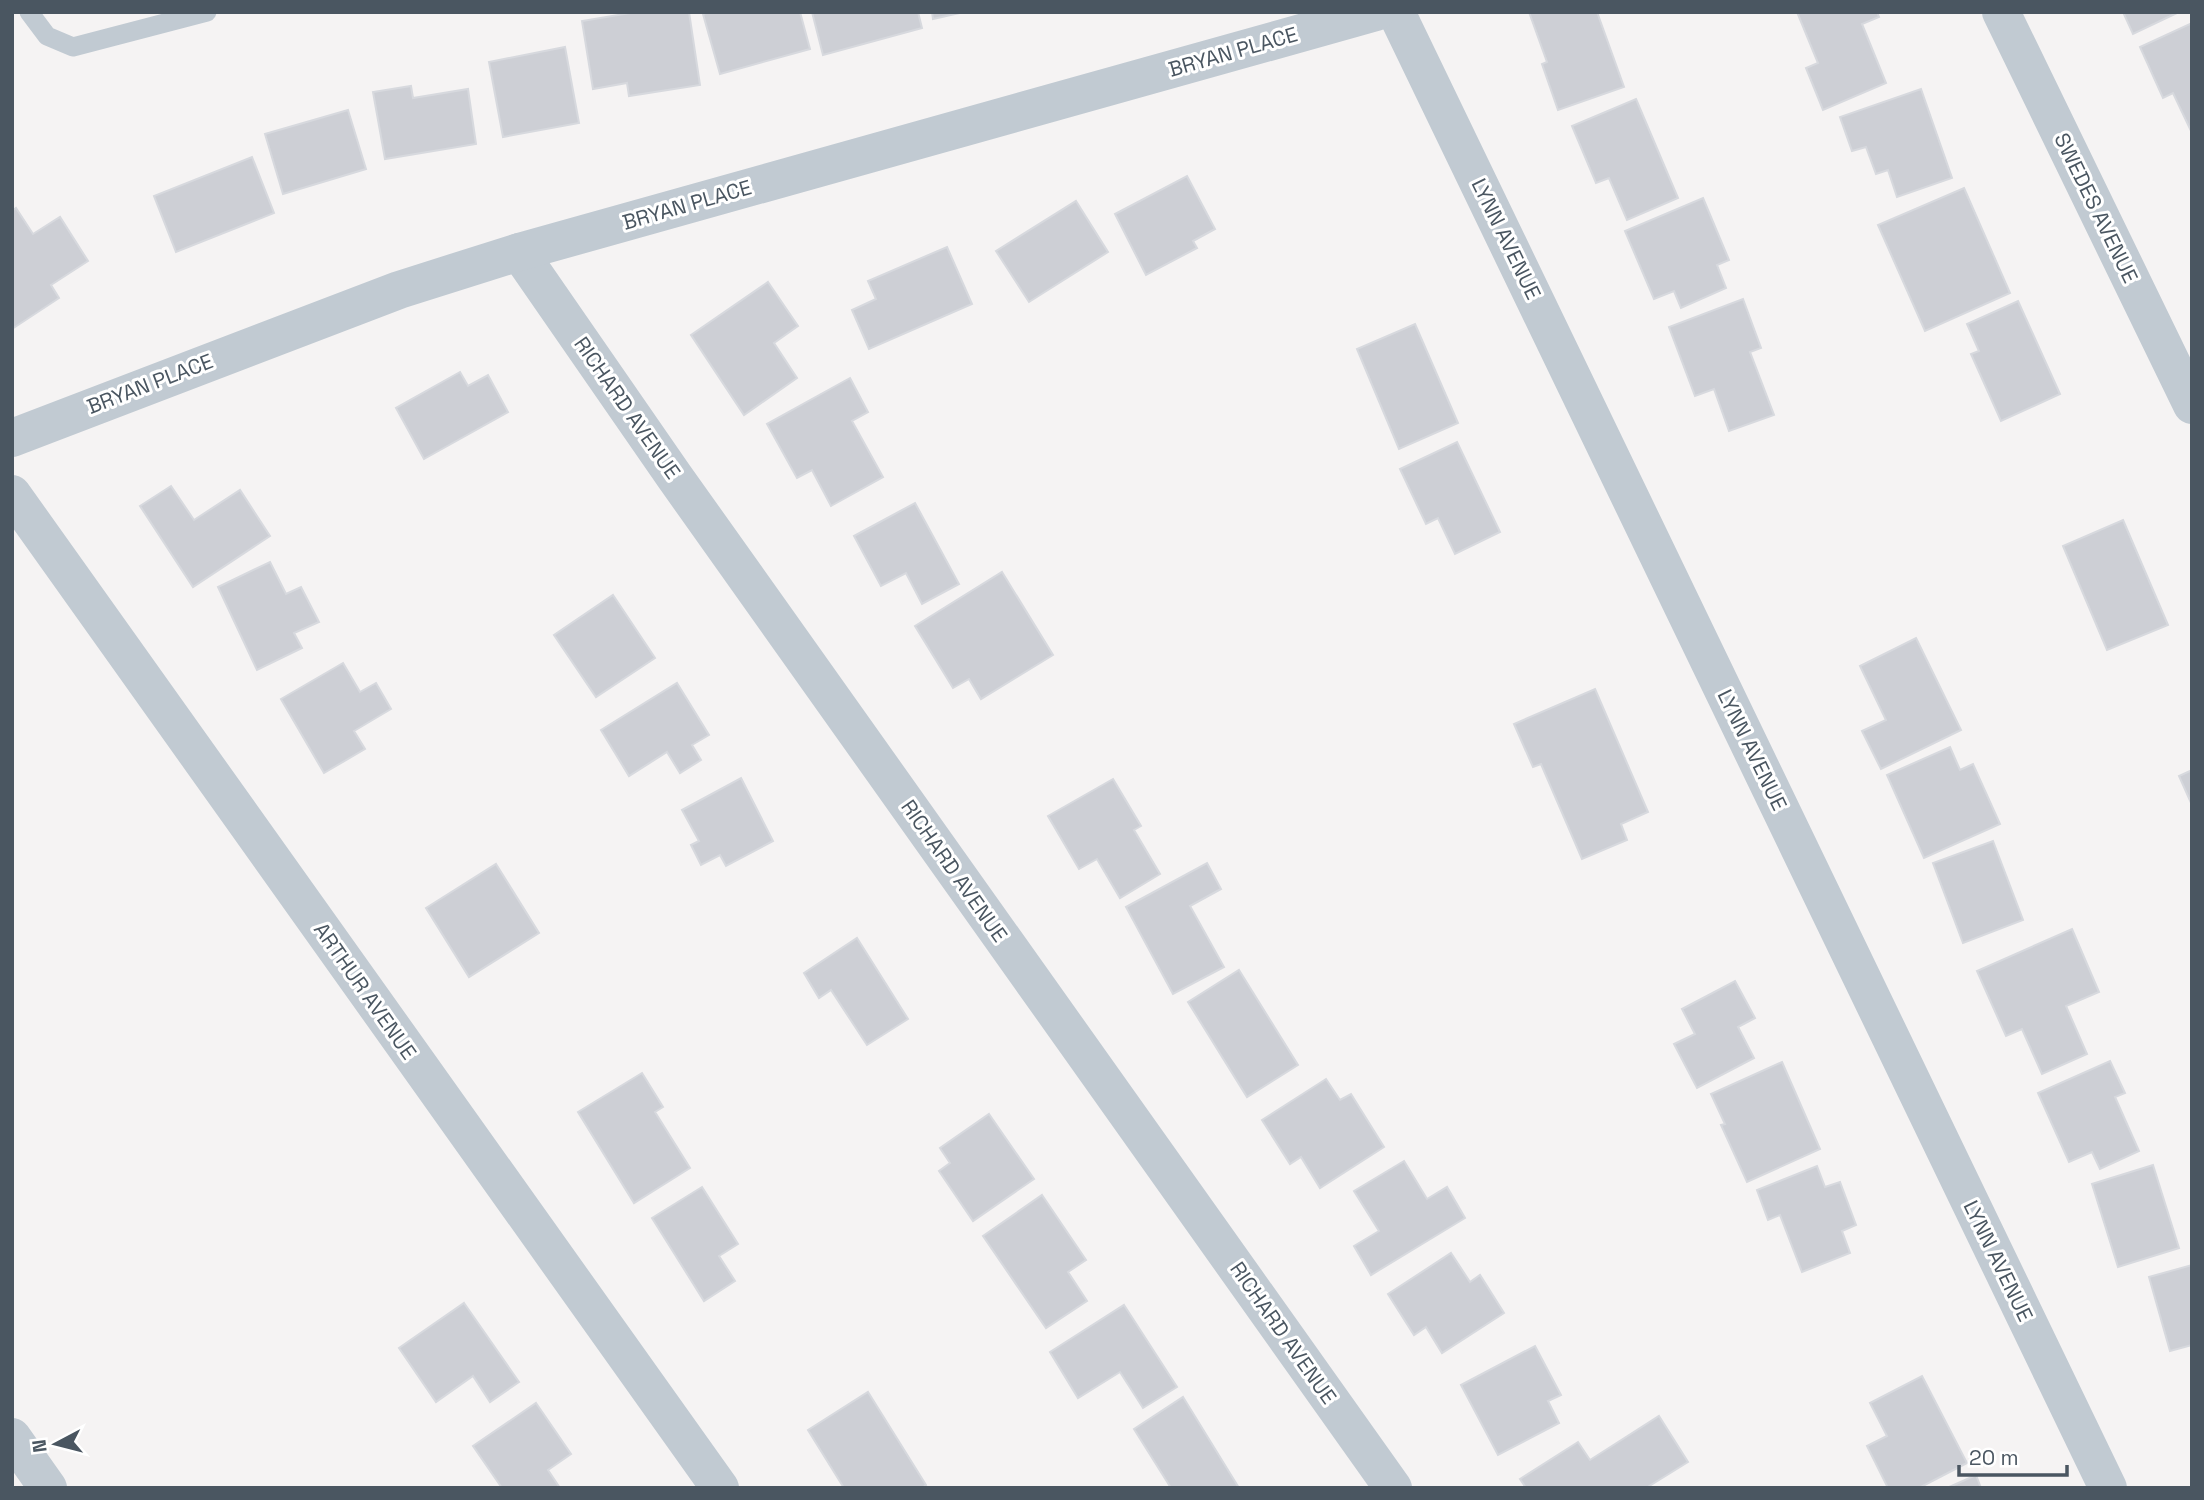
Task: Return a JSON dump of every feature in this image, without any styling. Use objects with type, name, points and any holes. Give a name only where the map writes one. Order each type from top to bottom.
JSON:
[{"type":"street","name":"BRYAN PLACE","points":[[12,438],[399,290],[519,252],[1376,12]]},
{"type":"street","name":"LYNN AVENUE","points":[[1396,12],[2108,1488]]},
{"type":"street","name":"SWEDES AVENUE","points":[[2001,12],[2192,405]]},
{"type":"street","name":"RICHARD AVENUE","points":[[519,252],[674,476],[1393,1488]]},
{"type":"street","name":"ARTHUR AVENUE","points":[[12,494],[720,1488]]},
{"type":"street","points":[[12,1437],[48,1488]]},
{"type":"lane","points":[[29,12],[47,36],[73,47],[207,12]]},
{"type":"building","points":[[636,12],[689,12],[700,85],[629,96],[627,83],[593,89],[582,21]]},
{"type":"building","points":[[800,12],[810,49],[720,74],[703,14]]},
{"type":"building","points":[[812,12],[918,12],[922,28],[823,55]]},
{"type":"building","points":[[932,12],[964,12],[933,19]]},
{"type":"building","points":[[1529,12],[1597,12],[1624,87],[1558,110],[1542,64],[1547,62]]},
{"type":"building","points":[[1797,12],[1877,12],[1879,17],[1862,24],[1886,83],[1823,110],[1806,68],[1818,63]]},
{"type":"building","points":[[2123,12],[2179,12],[2133,34]]},
{"type":"building","points":[[2192,23],[2192,133],[2173,93],[2163,98],[2140,47]]},
{"type":"building","points":[[565,47],[579,123],[503,137],[489,62]]},
{"type":"building","points":[[411,86],[413,98],[468,89],[476,144],[385,159],[373,92]]},
{"type":"building","points":[[1921,89],[1952,178],[1897,197],[1888,170],[1876,174],[1866,147],[1852,151],[1840,117]]},
{"type":"building","points":[[1636,99],[1678,198],[1627,220],[1609,178],[1596,183],[1572,126]]},
{"type":"building","points":[[348,110],[366,169],[283,194],[265,134]]},
{"type":"building","points":[[252,157],[274,213],[176,252],[154,196]]},
{"type":"building","points":[[1187,176],[1215,229],[1193,241],[1197,248],[1146,275],[1115,214]]},
{"type":"building","points":[[1964,188],[2010,293],[1925,331],[1878,225]]},
{"type":"building","points":[[1703,198],[1729,260],[1717,265],[1726,288],[1681,308],[1674,291],[1654,299],[1625,231]]},
{"type":"building","points":[[1076,201],[1108,252],[1029,302],[996,251]]},
{"type":"building","points":[[16,208],[33,234],[60,217],[88,261],[51,285],[59,298],[12,329],[12,211]]},
{"type":"building","points":[[947,247],[972,304],[869,349],[852,310],[876,299],[868,281]]},
{"type":"building","points":[[768,282],[798,326],[774,343],[797,378],[744,415],[691,335]]},
{"type":"building","points":[[1743,299],[1761,348],[1750,352],[1774,415],[1729,431],[1714,389],[1695,396],[1669,327]]},
{"type":"building","points":[[2018,301],[2060,394],[2001,421],[1971,354],[1979,351],[1967,324]]},
{"type":"building","points":[[1415,324],[1458,423],[1399,449],[1357,349]]},
{"type":"building","points":[[460,372],[468,386],[488,375],[508,412],[424,459],[396,408]]},
{"type":"building","points":[[850,378],[868,412],[852,421],[883,477],[831,506],[812,470],[797,478],[767,424]]},
{"type":"building","points":[[1457,442],[1500,532],[1455,554],[1438,518],[1426,524],[1400,469]]},
{"type":"building","points":[[171,486],[194,520],[240,490],[270,536],[193,587],[140,506]]},
{"type":"building","points":[[915,503],[959,584],[922,604],[906,573],[881,586],[854,536]]},
{"type":"building","points":[[2123,520],[2168,625],[2107,650],[2063,546]]},
{"type":"building","points":[[270,562],[286,594],[301,587],[319,622],[294,633],[302,648],[257,670],[218,587]]},
{"type":"building","points":[[1002,572],[1053,655],[981,699],[969,679],[953,688],[915,626]]},
{"type":"building","points":[[613,595],[655,658],[596,697],[554,635]]},
{"type":"building","points":[[1916,638],[1961,730],[1881,769],[1862,731],[1886,720],[1860,666]]},
{"type":"building","points":[[343,663],[360,692],[376,683],[391,709],[354,731],[365,749],[324,773],[281,699]]},
{"type":"building","points":[[677,683],[709,735],[692,745],[701,760],[680,773],[667,752],[629,776],[601,730]]},
{"type":"building","points":[[1595,689],[1648,812],[1621,824],[1627,840],[1582,859],[1541,764],[1533,767],[1514,724]]},
{"type":"building","points":[[1950,747],[1960,770],[1973,764],[2000,824],[1924,858],[1887,775]]},
{"type":"building","points":[[2192,770],[2192,805],[2179,776]]},
{"type":"building","points":[[741,778],[773,841],[726,866],[720,855],[701,865],[691,845],[699,841],[682,810]]},
{"type":"building","points":[[1113,779],[1141,826],[1134,830],[1160,874],[1120,898],[1097,859],[1079,869],[1048,816]]},
{"type":"building","points":[[1993,841],[2023,920],[1963,943],[1933,863]]},
{"type":"building","points":[[1207,863],[1221,889],[1190,906],[1224,967],[1173,994],[1126,907]]},
{"type":"building","points":[[496,864],[539,933],[469,977],[426,908]]},
{"type":"building","points":[[2072,929],[2099,992],[2066,1006],[2087,1054],[2042,1074],[2022,1029],[2006,1036],[1977,971]]},
{"type":"building","points":[[857,938],[908,1019],[867,1045],[831,990],[819,998],[804,973]]},
{"type":"building","points":[[1239,970],[1298,1065],[1247,1097],[1188,1002]]},
{"type":"building","points":[[1735,981],[1755,1018],[1738,1027],[1754,1058],[1697,1088],[1674,1044],[1695,1034],[1682,1009]]},
{"type":"building","points":[[2110,1061],[2125,1093],[2115,1097],[2139,1151],[2100,1169],[2092,1152],[2069,1162],[2038,1093]]},
{"type":"building","points":[[1782,1062],[1820,1149],[1747,1182],[1721,1125],[1725,1124],[1711,1094]]},
{"type":"building","points":[[642,1073],[663,1107],[655,1112],[690,1168],[634,1203],[578,1112]]},
{"type":"building","points":[[1326,1079],[1340,1100],[1351,1094],[1384,1147],[1320,1188],[1301,1157],[1290,1164],[1262,1120]]},
{"type":"building","points":[[989,1114],[1034,1179],[973,1221],[939,1171],[950,1163],[940,1148]]},
{"type":"building","points":[[1404,1161],[1427,1199],[1447,1187],[1465,1218],[1371,1275],[1354,1246],[1379,1231],[1354,1191]]},
{"type":"building","points":[[2153,1165],[2179,1248],[2118,1267],[2092,1184]]},
{"type":"building","points":[[1817,1166],[1825,1187],[1840,1182],[1856,1225],[1842,1231],[1850,1253],[1802,1272],[1780,1215],[1768,1220],[1757,1190]]},
{"type":"building","points":[[702,1187],[738,1244],[719,1256],[735,1281],[704,1301],[652,1218]]},
{"type":"building","points":[[1042,1195],[1086,1260],[1068,1272],[1087,1301],[1046,1328],[983,1236]]},
{"type":"building","points":[[1451,1253],[1470,1282],[1480,1275],[1504,1313],[1442,1353],[1426,1327],[1414,1335],[1388,1294]]},
{"type":"building","points":[[2192,1265],[2192,1345],[2170,1351],[2149,1277]]},
{"type":"building","points":[[464,1303],[519,1382],[490,1402],[473,1376],[436,1402],[399,1348]]},
{"type":"building","points":[[1124,1305],[1177,1387],[1143,1408],[1120,1372],[1078,1398],[1050,1352]]},
{"type":"building","points":[[1535,1346],[1561,1395],[1548,1401],[1559,1423],[1498,1455],[1461,1385]]},
{"type":"building","points":[[1922,1376],[1967,1463],[1919,1488],[1888,1488],[1867,1446],[1887,1436],[1870,1403]]},
{"type":"building","points":[[868,1392],[926,1485],[922,1488],[844,1488],[808,1430]]},
{"type":"building","points":[[1183,1397],[1239,1488],[1171,1488],[1134,1429]]},
{"type":"building","points":[[536,1403],[571,1454],[548,1470],[560,1488],[502,1488],[473,1446]]},
{"type":"building","points":[[1659,1416],[1688,1462],[1646,1488],[1526,1488],[1520,1479],[1578,1442],[1590,1460]]},
{"type":"building","points":[[1976,1475],[1981,1488],[1947,1488]]}]
